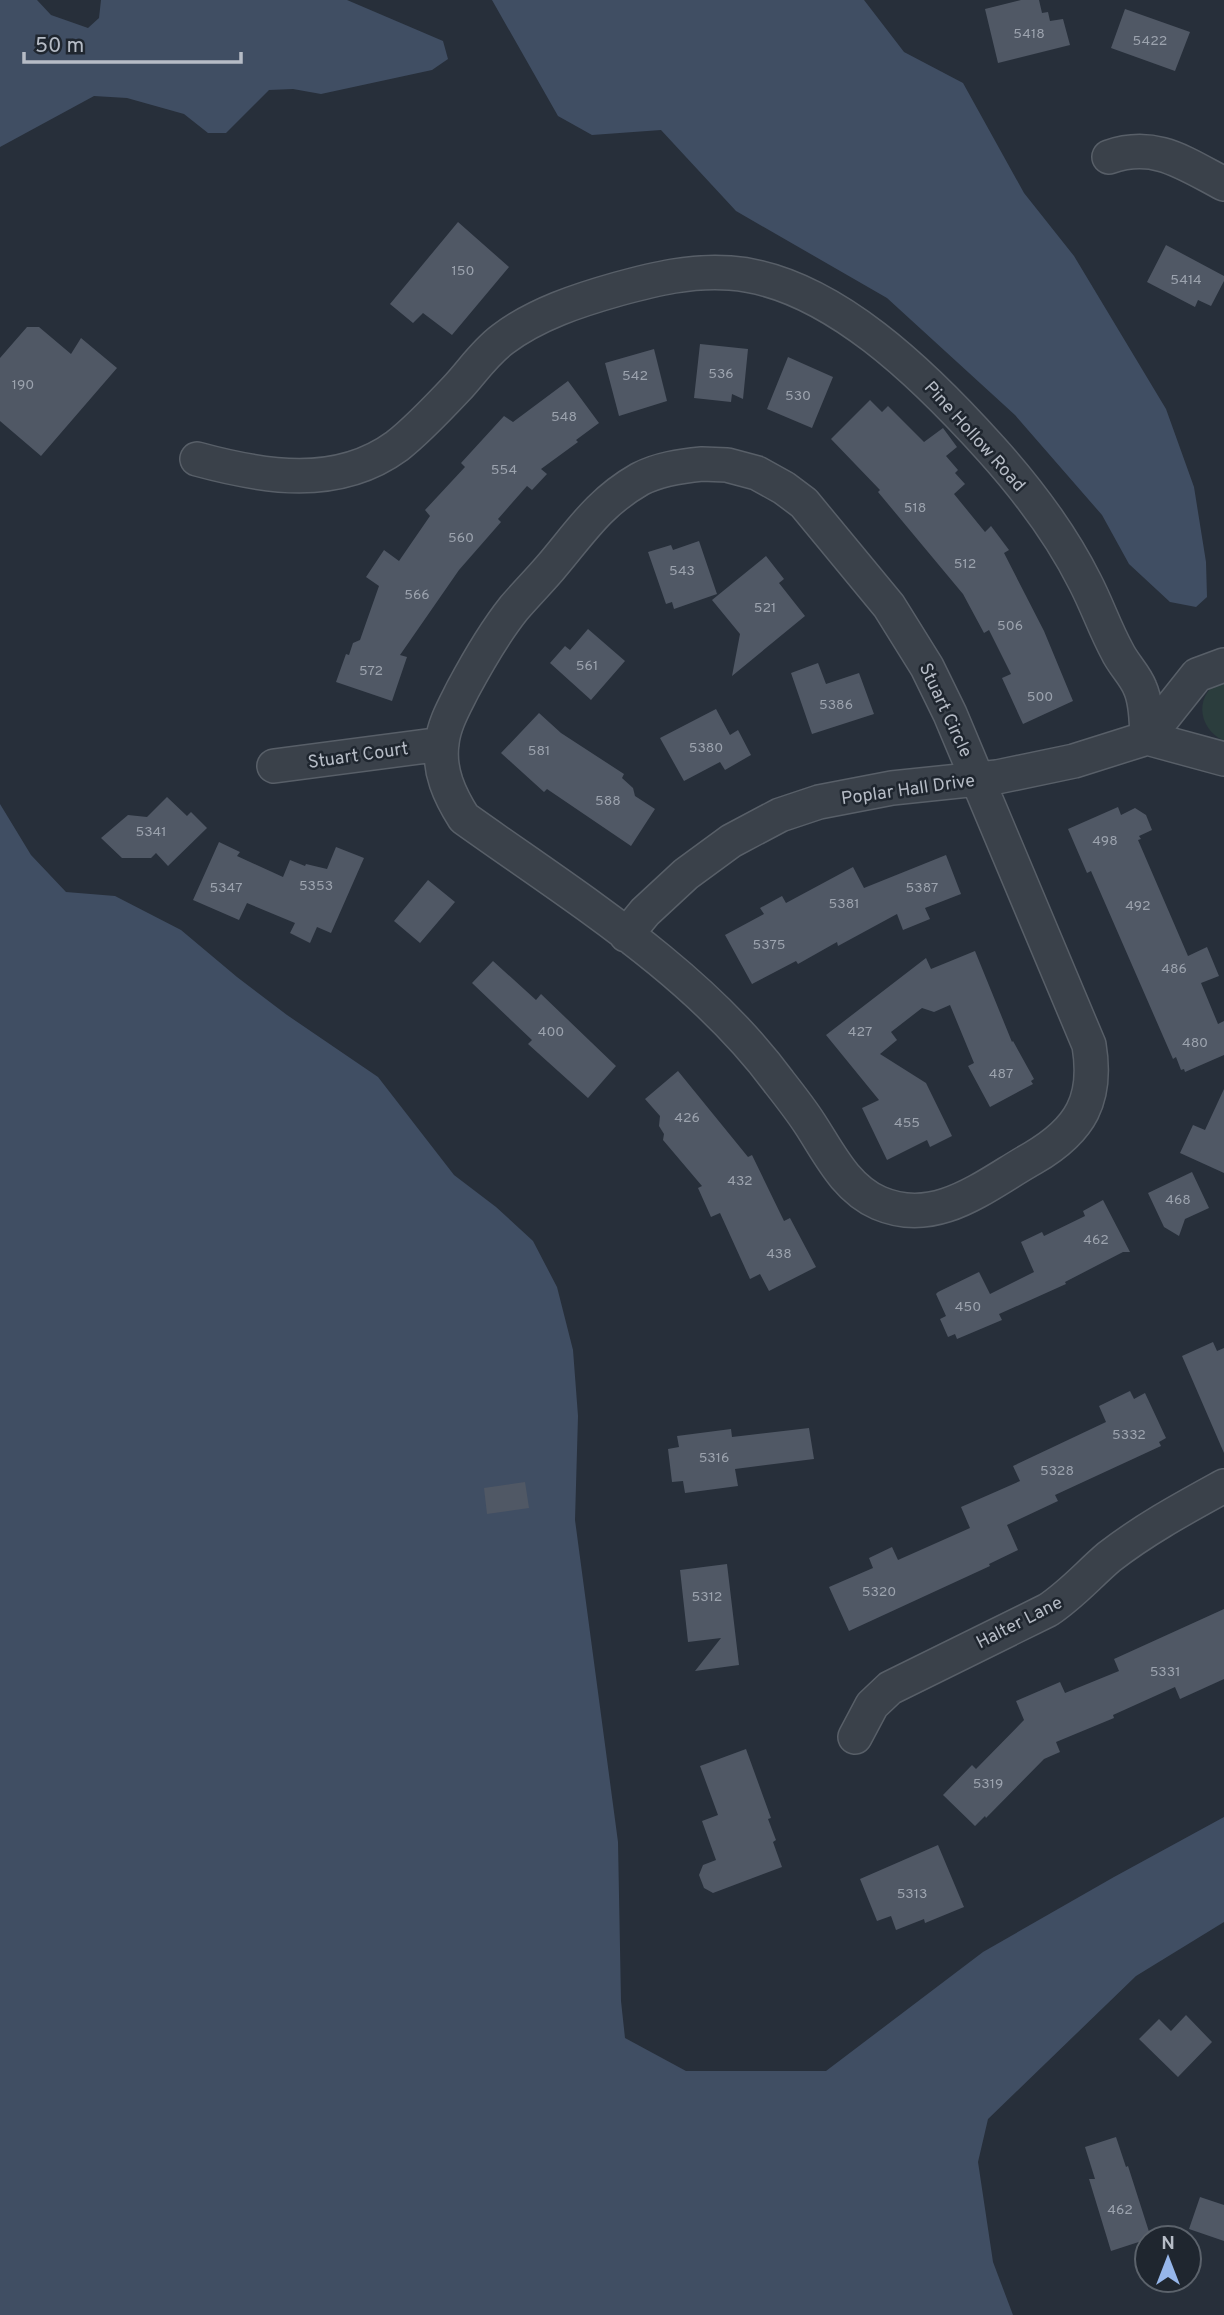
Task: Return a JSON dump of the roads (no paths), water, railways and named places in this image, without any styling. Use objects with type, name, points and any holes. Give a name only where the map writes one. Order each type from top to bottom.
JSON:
[{"type":"street","points":[[1109,157],[1122,152],[1146,150],[1169,155],[1224,184]]},
{"type":"street","name":"Pine Hollow Road","points":[[197,459],[245,472],[291,477],[327,475],[360,466],[397,446],[458,388],[471,370],[502,340],[532,320],[591,297],[652,279],[693,273],[732,273],[771,280],[807,295],[839,314],[895,354],[949,402],[1005,464],[1053,527],[1085,581],[1118,653],[1140,687],[1145,705],[1147,738]]},
{"type":"street","name":"Stuart Circle","points":[[702,464],[727,465],[757,473],[804,503],[889,606],[927,667],[978,779],[1089,1045],[1093,1069],[1090,1094],[1078,1121],[1050,1148],[952,1205],[932,1210],[907,1211],[878,1202],[853,1186],[839,1170],[774,1074],[726,1020],[662,961],[464,818],[450,797],[442,767],[442,744],[449,717],[480,657],[513,610],[577,531],[600,509],[642,478],[671,468],[702,464]]},
{"type":"street","points":[[1224,665],[1197,676],[1147,738],[1224,759]]},
{"type":"street","name":"Poplar Hall Drive","points":[[626,935],[645,912],[686,874],[731,841],[780,814],[819,802],[892,788],[978,779],[1073,761],[1147,738]]},
{"type":"street","name":"Stuart Court","points":[[274,766],[442,744]]},
{"type":"street","name":"Halter Lane","points":[[855,1737],[872,1705],[890,1688],[1048,1609],[1069,1596],[1108,1559],[1150,1527],[1224,1486]]},
{"type":"water","points":[[0,0],[37,0],[51,15],[88,28],[99,18],[101,0],[347,0],[443,41],[448,59],[432,70],[321,94],[293,89],[269,90],[226,133],[208,133],[184,114],[127,98],[94,96],[0,147]]},
{"type":"water","points":[[492,0],[864,0],[904,52],[963,83],[1024,193],[1074,256],[1166,409],[1194,487],[1206,562],[1207,597],[1196,607],[1170,602],[1129,564],[1102,515],[1015,415],[887,298],[736,211],[661,130],[592,135],[558,116]]},
{"type":"water","points":[[0,804],[31,855],[66,892],[115,896],[181,930],[287,1015],[378,1077],[454,1175],[496,1207],[533,1241],[557,1287],[573,1350],[578,1416],[575,1520],[618,1842],[621,2001],[625,2038],[686,2071],[826,2071],[983,1952],[1224,1817],[1224,1922],[1136,1976],[988,2119],[978,2162],[993,2262],[1013,2315],[0,2315]]}]
